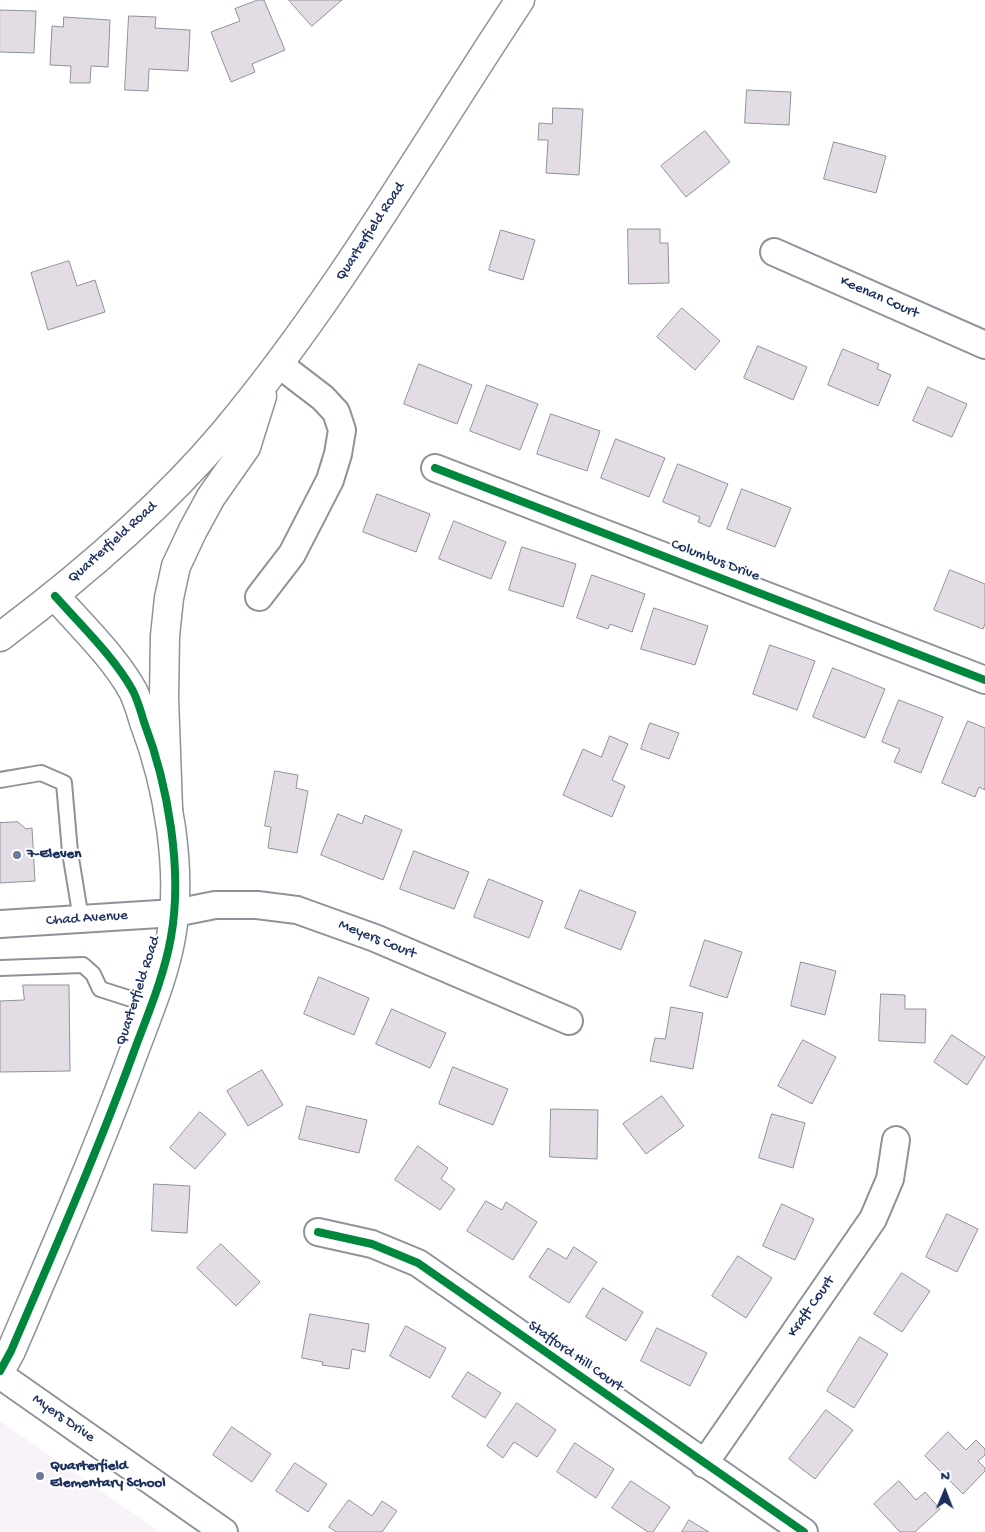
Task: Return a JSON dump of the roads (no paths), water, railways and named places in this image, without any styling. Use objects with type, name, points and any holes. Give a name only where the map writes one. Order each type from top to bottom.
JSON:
[{"type":"main road","name":"Quarterfield Road","points":[[0,1373],[80,1192],[113,1110],[166,963],[175,913],[172,845],[168,809],[153,744],[133,691],[110,658],[55,596],[117,543],[175,486],[223,435],[273,373],[337,286],[520,0]]},
{"type":"main road","points":[[168,809],[164,636],[169,598],[175,574],[193,530],[211,497],[246,447],[273,373]]},
{"type":"main road","points":[[0,637],[55,596]]},
{"type":"street","name":"Keenan Court","points":[[774,252],[985,345]]},
{"type":"street","points":[[259,597],[292,554],[330,480],[338,454],[342,430],[336,412],[323,398],[273,373]]},
{"type":"street","name":"Columbus Drive","points":[[435,468],[985,680]]},
{"type":"street","name":"Meyers Court","points":[[175,913],[215,905],[257,905],[297,910],[375,938],[569,1021]]},
{"type":"street","name":"Chad Avenue","points":[[0,924],[175,913]]},
{"type":"street","name":"Kraft Court","points":[[704,1464],[873,1219],[890,1180],[896,1140]]},
{"type":"street","name":"Stafford Hill Court","points":[[318,1232],[372,1244],[418,1263],[804,1532]]},
{"type":"street","name":"Myers Drive","points":[[0,1373],[224,1532]]},
{"type":"lane","points":[[0,780],[42,773],[64,783],[70,852],[81,919]]},
{"type":"lane","points":[[0,968],[83,966],[93,974],[100,989],[150,1005]]},
{"type":"place","name":"7-Eleven","points":[[17,855]]},
{"type":"place","name":"Quarterfield Elementary School","points":[[40,1476]]}]
